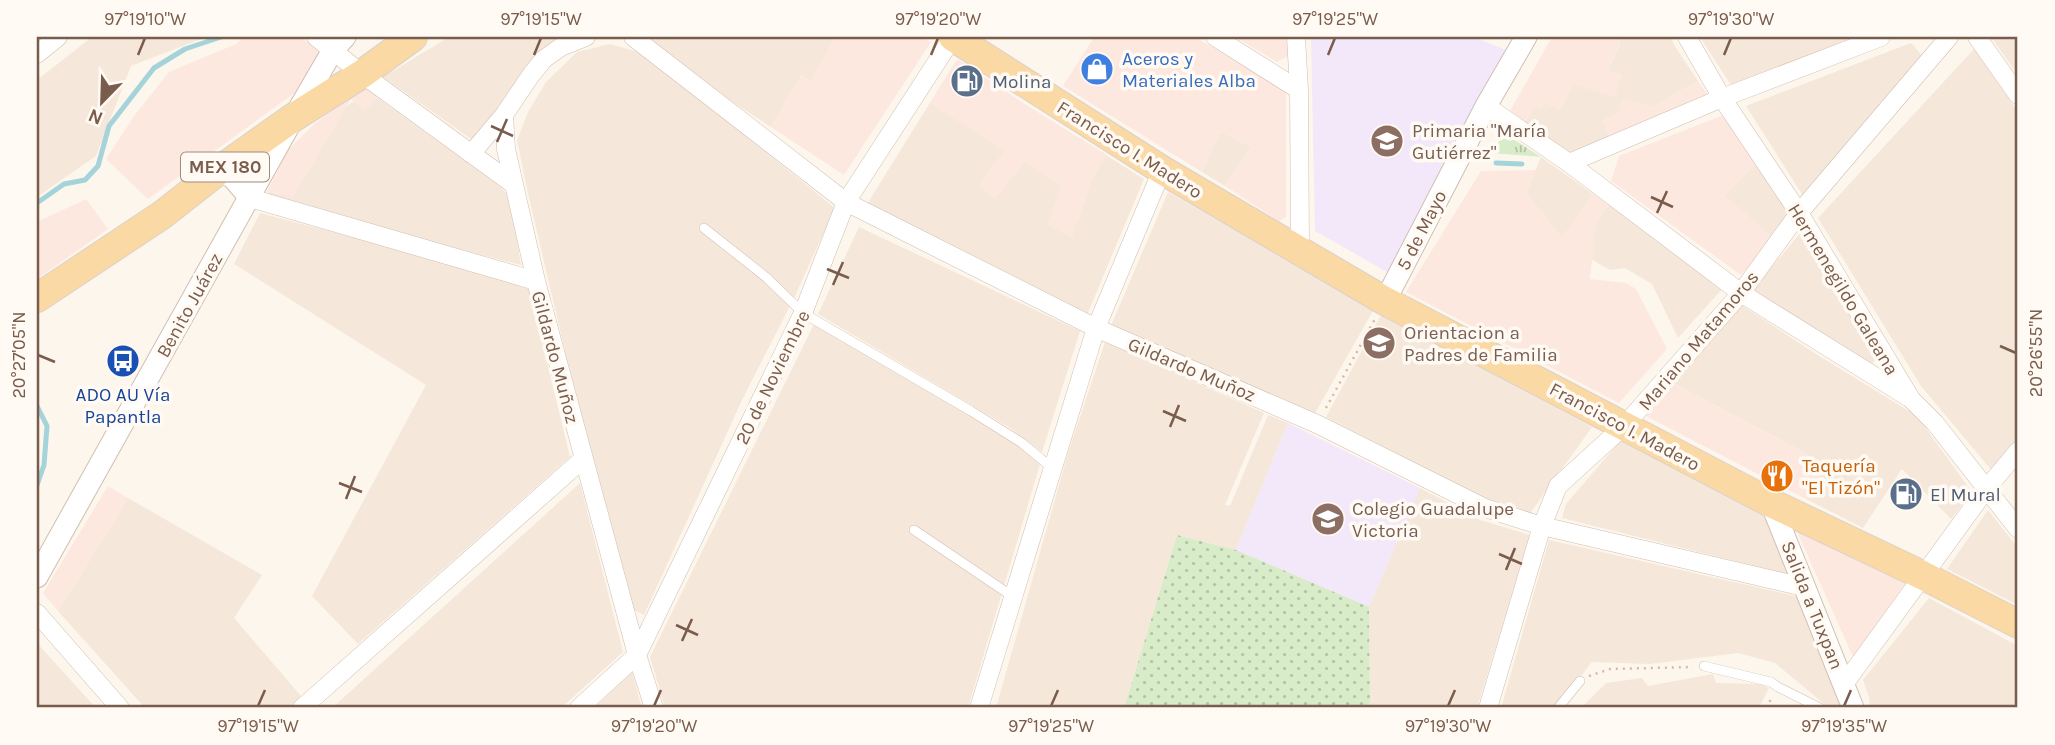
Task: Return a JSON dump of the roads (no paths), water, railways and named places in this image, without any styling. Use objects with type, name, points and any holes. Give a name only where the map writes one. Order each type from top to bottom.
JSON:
[{"type":"main road","name":"MEX 180","points":[[37,298],[162,215],[294,117],[414,37]]},
{"type":"main road","name":"Francisco I. Madero","points":[[953,37],[1162,170],[1385,301],[1771,503],[2018,624]]},
{"type":"street","points":[[37,54],[58,37]]},
{"type":"street","points":[[316,37],[339,43],[362,74],[513,184]]},
{"type":"street","points":[[471,154],[504,115],[544,59],[561,47],[586,37]]},
{"type":"street","name":"Gildardo Muñoz","points":[[633,37],[846,202],[1096,328],[1317,424],[1485,508],[1542,526],[1804,587]]},
{"type":"street","name":"20 de Noviembre","points":[[579,708],[638,655],[803,313],[846,202],[953,37]]},
{"type":"street","points":[[1216,37],[1299,90]]},
{"type":"street","points":[[1296,37],[1300,251]]},
{"type":"street","name":"5 de Mayo","points":[[1385,301],[1486,106],[1526,37]]},
{"type":"street","name":"Hermenegildo Galeana","points":[[1687,37],[1722,98],[1799,213],[1911,399],[1935,423],[2018,529]]},
{"type":"street","points":[[1569,163],[1722,98],[1881,37]]},
{"type":"street","name":"Mariano Matamoros","points":[[1488,708],[1542,526],[1558,486],[1625,425],[1741,293],[1799,213],[1949,37]]},
{"type":"street","points":[[1977,37],[2018,95]]},
{"type":"street","name":"Benito Juárez","points":[[37,577],[294,117],[339,43]]},
{"type":"street","points":[[1486,106],[1569,163],[1741,293],[1911,399]]},
{"type":"street","name":"Gildardo Muñoz","points":[[504,115],[506,149],[536,281],[654,708]]},
{"type":"street","points":[[979,708],[1096,328],[1162,170]]},
{"type":"street","points":[[218,171],[232,177],[250,198],[536,281]]},
{"type":"street","points":[[1845,683],[1987,488],[2018,452]]},
{"type":"street","points":[[302,708],[583,458]]},
{"type":"street","name":"Salida a Tuxpan","points":[[1771,503],[1853,708]]},
{"type":"street","points":[[37,614],[120,708]]},
{"type":"lane","points":[[704,228],[767,278],[803,313],[971,411],[1022,443],[1052,468]]},
{"type":"lane","points":[[914,530],[1012,596]]},
{"type":"lane","points":[[1704,666],[1771,682],[1820,708]]},
{"type":"lane","points":[[1558,708],[1580,681]]},
{"type":"waterway","points":[[37,203],[64,184],[85,180],[98,166],[109,126],[154,68],[185,49],[221,37]]},
{"type":"waterway","points":[[1496,163],[1522,164]]},
{"type":"waterway","points":[[37,406],[47,426],[44,465],[37,485]]},
{"type":"place","name":"Aceros y Materiales Alba","points":[[1097,69]]},
{"type":"place","name":"Molina","points":[[967,81]]},
{"type":"place","name":"Primaria \"María Gutiérrez\"","points":[[1387,141]]},
{"type":"place","name":"Orientacion a Padres de Familia","points":[[1379,343]]},
{"type":"place","name":"ADO AU Vía Papantla","points":[[123,361]]},
{"type":"place","name":"Taquería \"El Tizón\"","points":[[1777,476]]},
{"type":"place","name":"El Mural","points":[[1906,494]]},
{"type":"place","name":"Colegio Guadalupe Victoria","points":[[1328,519]]}]
